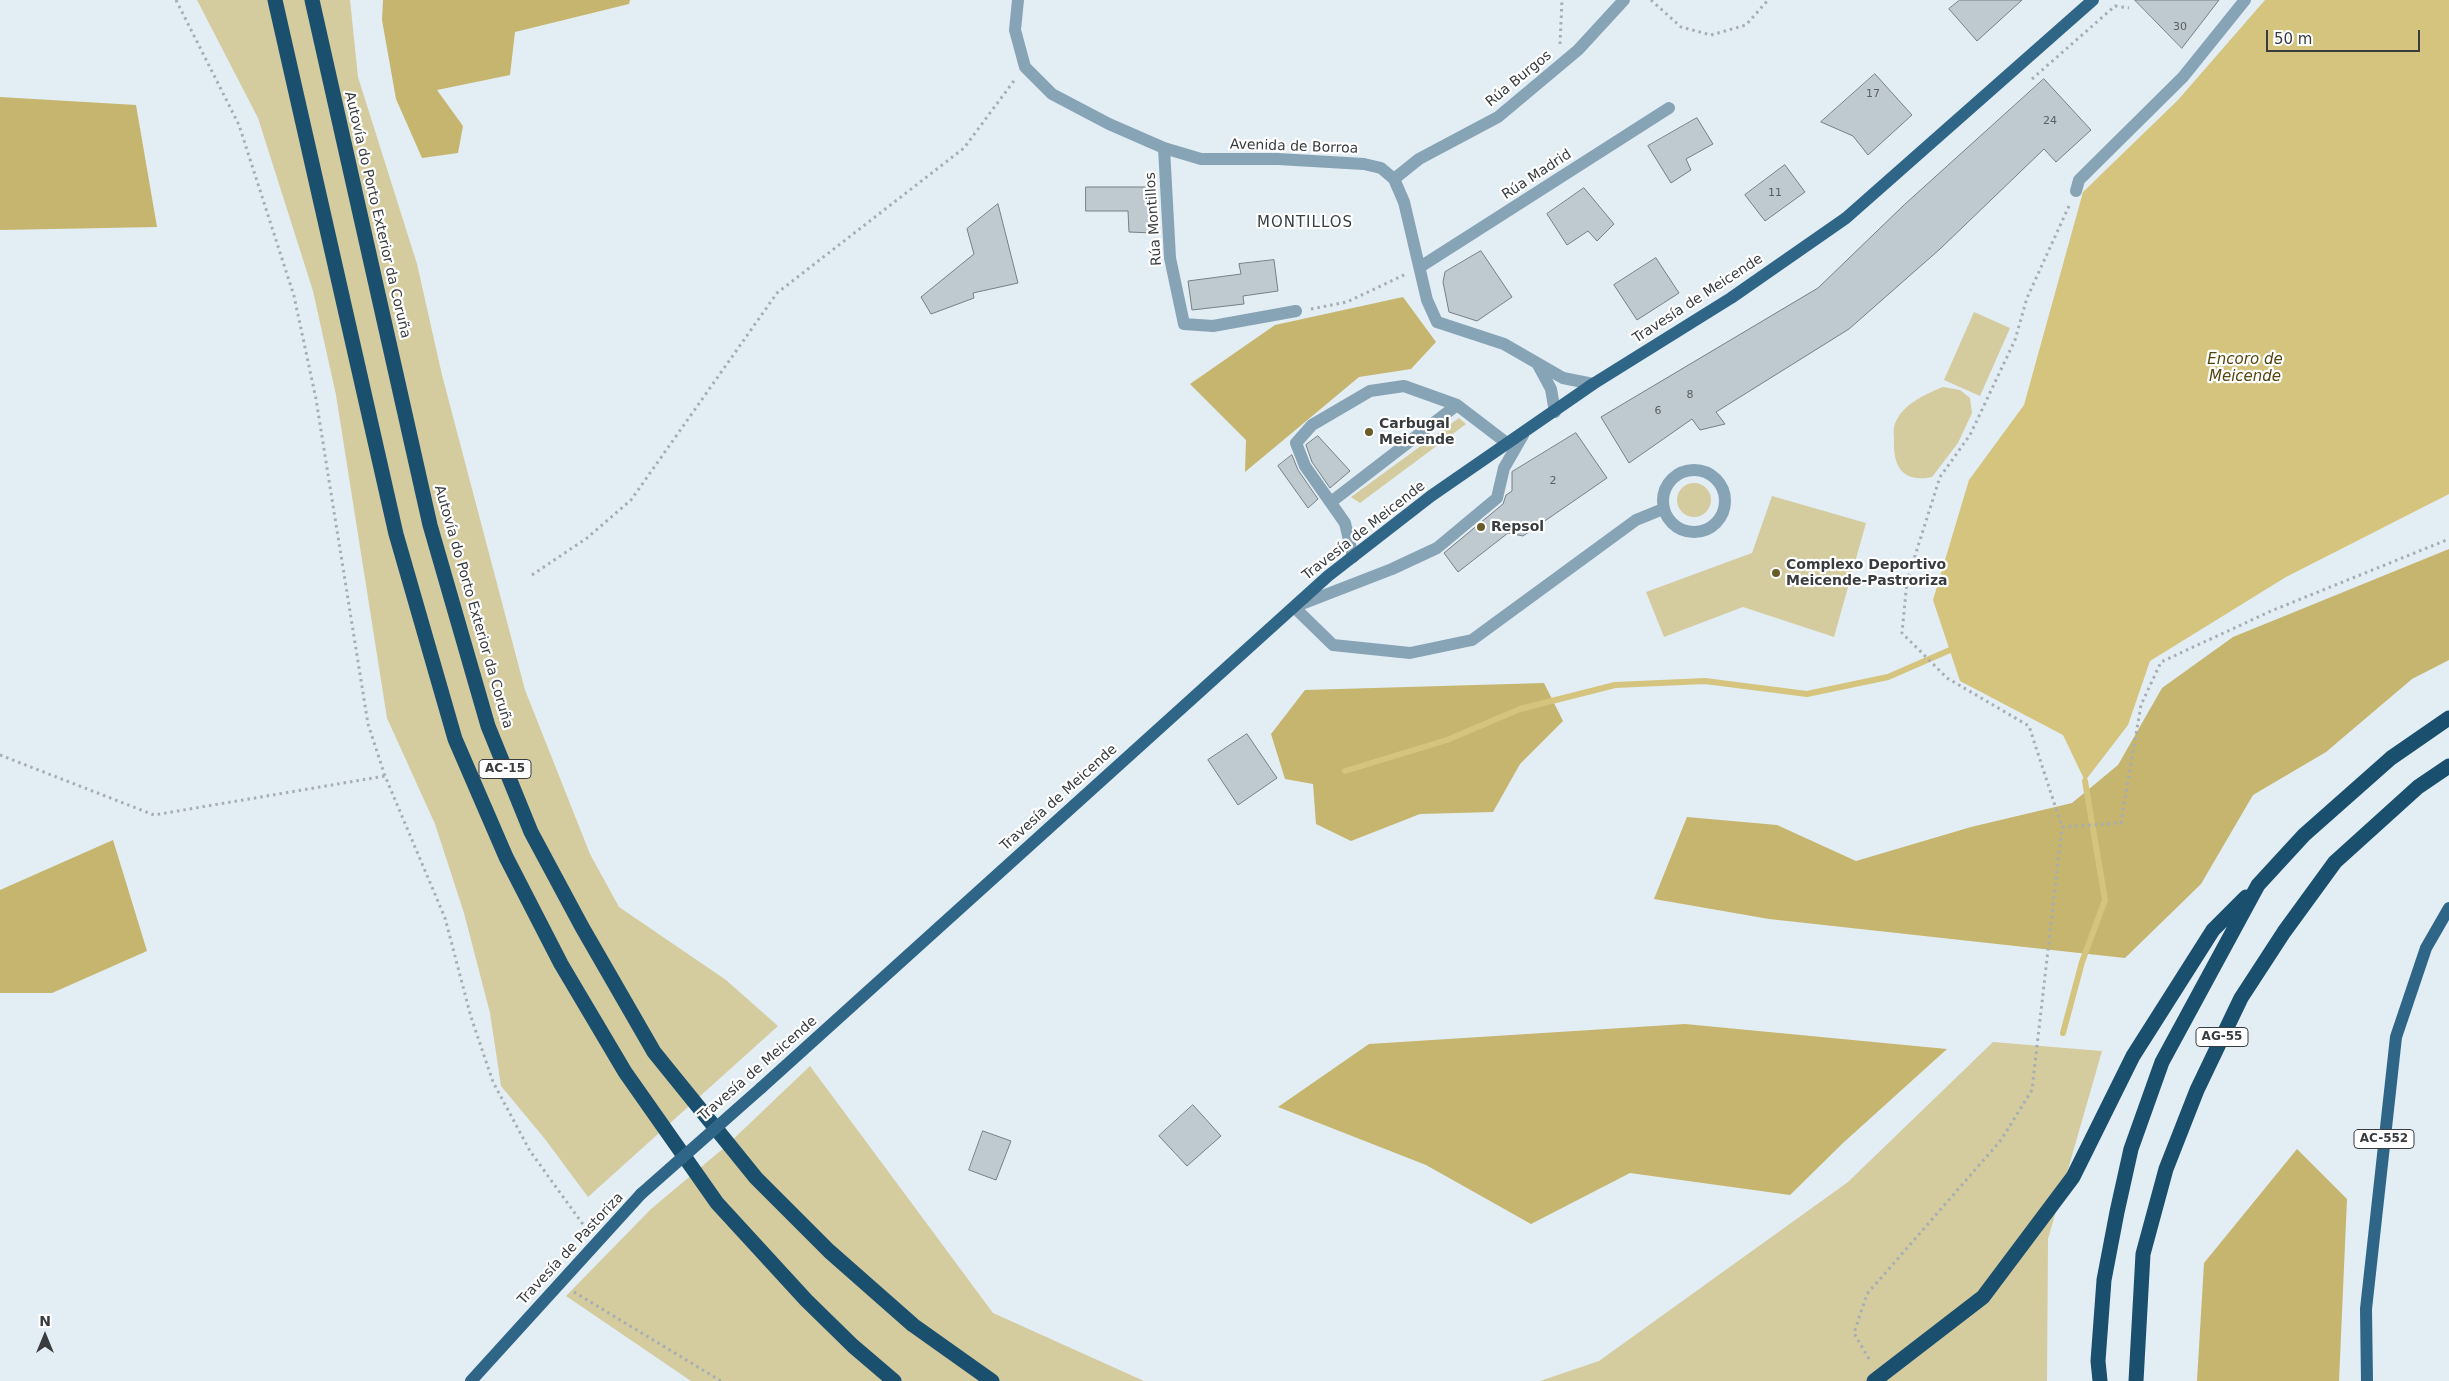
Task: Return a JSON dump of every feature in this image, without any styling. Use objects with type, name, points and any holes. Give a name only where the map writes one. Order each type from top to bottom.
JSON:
[{"type":"highway","name":"AC-15","points":[[276,0],[396,534],[455,739],[506,857],[561,964],[625,1072],[717,1203],[806,1300],[852,1346],[894,1381]]},
{"type":"highway","name":"Autovía do Porto Exterior da Coruña","points":[[312,0],[430,525],[488,726],[531,832],[582,927],[654,1052],[756,1178],[829,1251],[913,1325],[992,1381]]},
{"type":"highway","name":"AG-55","points":[[2100,1381],[2098,1361],[2104,1280],[2131,1149],[2162,1062],[2258,885],[2304,835],[2391,758],[2449,718]]},
{"type":"highway","name":"AG-55","points":[[2136,1381],[2143,1254],[2161,1188],[2197,1090],[2241,998],[2284,932],[2335,862],[2418,787],[2449,766]]},
{"type":"highway","points":[[1874,1381],[1983,1297],[2073,1177],[2133,1056],[2213,930],[2258,885]]},
{"type":"main road","name":"Travesía de Meicende","points":[[699,1142],[1294,607],[1353,557],[1431,496],[1523,435],[1593,384],[1731,298],[1846,218],[2093,0]]},
{"type":"main road","name":"AC-552","points":[[2367,1381],[2366,1309],[2396,1037],[2426,948],[2449,908]]},
{"type":"main road","name":"Travesía de Pastoriza","points":[[471,1381],[641,1194],[699,1142]]},
{"type":"street","name":"Avenida de Borroa","points":[[1018,0],[1015,30],[1025,67],[1052,94],[1108,124],[1164,148],[1201,159],[1278,159],[1364,164],[1381,168],[1394,179]]},
{"type":"street","name":"Rúa Burgos","points":[[1394,179],[1419,159],[1498,117],[1578,50],[1624,0]]},
{"type":"street","points":[[2076,191],[2079,180],[2183,77],[2245,0]]},
{"type":"street","name":"Rúa Madrid","points":[[1420,267],[1669,108]]},
{"type":"street","name":"Rúa Montillos","points":[[1164,148],[1170,258],[1184,324],[1213,326],[1296,311]]},
{"type":"street","points":[[1394,179],[1404,202],[1427,300],[1437,322],[1504,344],[1563,378],[1593,384]]},
{"type":"street","points":[[1536,361],[1551,388],[1555,412]]},
{"type":"street","points":[[1353,557],[1345,523],[1305,466],[1296,444],[1312,425],[1370,391],[1404,386],[1457,405],[1508,444]]},
{"type":"street","points":[[1331,502],[1457,405]]},
{"type":"street","points":[[1523,435],[1504,468],[1497,498],[1437,548],[1392,569],[1294,607],[1333,645],[1410,653],[1472,640],[1636,520],[1663,509]]},
{"type":"street","points":[[1696,469],[1714,476],[1725,494],[1722,515],[1711,526],[1696,532],[1686,531],[1676,526],[1668,519],[1663,509],[1664,489],[1677,474],[1686,470],[1696,469]]},
{"type":"path","points":[[176,0],[239,125],[294,296],[316,399],[368,724],[385,776],[445,918],[470,1017],[493,1082],[530,1151],[595,1243]]},
{"type":"path","points":[[1560,66],[1562,0]]},
{"type":"path","points":[[1651,0],[1681,27],[1712,35],[1746,25],[1768,0]]},
{"type":"path","points":[[2032,79],[2115,6],[2129,8]]},
{"type":"path","points":[[532,576],[587,538],[631,500],[777,293],[964,148],[1025,67]]},
{"type":"path","points":[[1869,1359],[1854,1333],[1867,1294],[2001,1140],[2032,1090],[2062,827],[2029,726],[1947,678],[1902,634],[1907,581],[1940,477],[1970,435],[2015,340],[2028,298],[2076,191]]},
{"type":"path","points":[[1296,311],[1347,302],[1420,267]]},
{"type":"path","points":[[2062,827],[2121,823],[2141,706],[2161,662],[2270,611],[2449,539]]},
{"type":"path","points":[[0,755],[154,815],[385,776]]},
{"type":"path","points":[[559,1284],[721,1381]]},
{"type":"shaded area","points":[[197,0],[350,0],[358,77],[417,264],[442,375],[525,690],[590,854],[619,907],[726,980],[778,1026],[588,1197],[545,1139],[501,1086],[490,1013],[464,913],[435,824],[387,718],[336,395],[313,291],[258,118]]},
{"type":"shaded area","points":[[383,0],[630,0],[629,4],[515,32],[510,75],[437,90],[463,126],[458,153],[422,158],[396,99],[382,20]]},
{"type":"shaded area","points":[[0,97],[136,105],[157,227],[0,230]]},
{"type":"shaded area","points":[[1403,297],[1436,342],[1411,369],[1359,377],[1245,472],[1246,440],[1190,384],[1275,325]]},
{"type":"shaded area","points":[[1974,312],[2010,328],[1980,396],[1944,380]]},
{"type":"shaded area","points":[[1943,387],[1960,390],[1970,398],[1972,413],[1958,443],[1932,477],[1914,478],[1902,471],[1895,458],[1894,426],[1898,417],[1909,405]]},
{"type":"shaded area","points":[[1459,418],[1466,424],[1360,503],[1351,497]]},
{"type":"shaded area","points":[[1694,483],[1706,488],[1711,500],[1706,512],[1694,517],[1682,512],[1677,500],[1682,488]]},
{"type":"shaded area","name":"Complexo Deportivo Meicende-Pastroriza","points":[[1772,496],[1866,523],[1834,637],[1743,607],[1664,637],[1646,592],[1752,553]]},
{"type":"shaded area","points":[[2449,549],[2449,660],[2412,679],[2326,752],[2253,795],[2201,884],[2125,958],[1769,919],[1654,899],[1687,817],[1777,825],[1856,861],[1971,827],[2072,803],[2118,765],[2162,688],[2233,637]]},
{"type":"shaded area","points":[[1544,683],[1563,721],[1520,764],[1493,812],[1420,814],[1351,841],[1316,824],[1313,784],[1285,779],[1271,734],[1305,690]]},
{"type":"shaded area","points":[[113,840],[147,951],[52,993],[0,993],[0,890]]},
{"type":"shaded area","points":[[1685,1024],[1947,1049],[1843,1143],[1790,1195],[1630,1173],[1531,1224],[1426,1165],[1278,1107],[1369,1044]]},
{"type":"shaded area","points":[[1993,1042],[2102,1051],[2048,1239],[2047,1381],[1540,1381],[1599,1361],[1848,1182]]},
{"type":"shaded area","points":[[810,1066],[993,1313],[1144,1381],[691,1381],[566,1296],[651,1209],[725,1147]]},
{"type":"shaded area","points":[[2297,1149],[2347,1199],[2339,1381],[2197,1381],[2204,1263]]},
{"type":"water","name":"Encoro de Meicende","points":[[2265,0],[2449,0],[2449,494],[2286,577],[2150,661],[2128,725],[2085,781],[2063,735],[1960,681],[1933,600],[1969,480],[2024,405],[2083,192],[2178,100]]},
{"type":"building","points":[[1960,0],[2022,0],[1977,41],[1949,9]]},
{"type":"building","points":[[2135,0],[2219,0],[2182,48]]},
{"type":"building","points":[[1875,74],[1912,115],[1868,155],[1853,136],[1821,122]]},
{"type":"building","points":[[2044,79],[2091,130],[2056,162],[2044,149],[1940,249],[1849,329],[1716,412],[1725,424],[1700,430],[1692,419],[1629,463],[1601,417],[1818,288],[1904,205]]},
{"type":"building","points":[[1697,118],[1713,144],[1686,159],[1691,170],[1671,183],[1648,146]]},
{"type":"building","points":[[1785,165],[1805,192],[1765,221],[1745,195]]},
{"type":"building","points":[[1086,187],[1147,187],[1153,233],[1129,232],[1128,211],[1086,211]]},
{"type":"building","points":[[1584,188],[1614,224],[1597,241],[1588,231],[1567,245],[1547,214]]},
{"type":"building","points":[[998,204],[1018,283],[973,293],[974,298],[931,314],[921,297],[974,254],[967,229]]},
{"type":"building","points":[[1481,251],[1512,297],[1477,321],[1449,312],[1443,282],[1445,272]]},
{"type":"building","points":[[1656,258],[1679,293],[1637,320],[1614,285]]},
{"type":"building","points":[[1274,260],[1278,291],[1243,296],[1244,304],[1192,310],[1188,281],[1241,274],[1239,264]]},
{"type":"building","points":[[1576,433],[1607,478],[1523,536],[1508,533],[1458,572],[1444,553],[1503,504],[1506,495],[1512,491],[1512,472]]},
{"type":"building","points":[[1318,436],[1350,471],[1330,488],[1312,462],[1306,445]]},
{"type":"building","points":[[1292,455],[1298,470],[1318,499],[1308,508],[1278,466]]},
{"type":"building","points":[[1247,734],[1277,778],[1238,805],[1208,760]]},
{"type":"building","points":[[1193,1105],[1221,1136],[1187,1166],[1159,1136]]},
{"type":"building","points":[[983,1131],[1011,1141],[996,1180],[969,1170]]},
{"type":"waterway","points":[[1345,771],[1447,740],[1520,709],[1615,685],[1705,681],[1807,694],[1888,677],[1950,650]]},
{"type":"waterway","points":[[2063,1033],[2082,962],[2105,900],[2085,781]]},
{"type":"place","name":"Carbugal Meicende","points":[[1369,432]]},
{"type":"place","name":"Repsol","points":[[1481,527]]},
{"type":"place","name":"Complexo Deportivo Meicende-Pastroriza","points":[[1776,573]]},
{"type":"district","name":"MONTILLOS","points":[[1305,223]]}]
